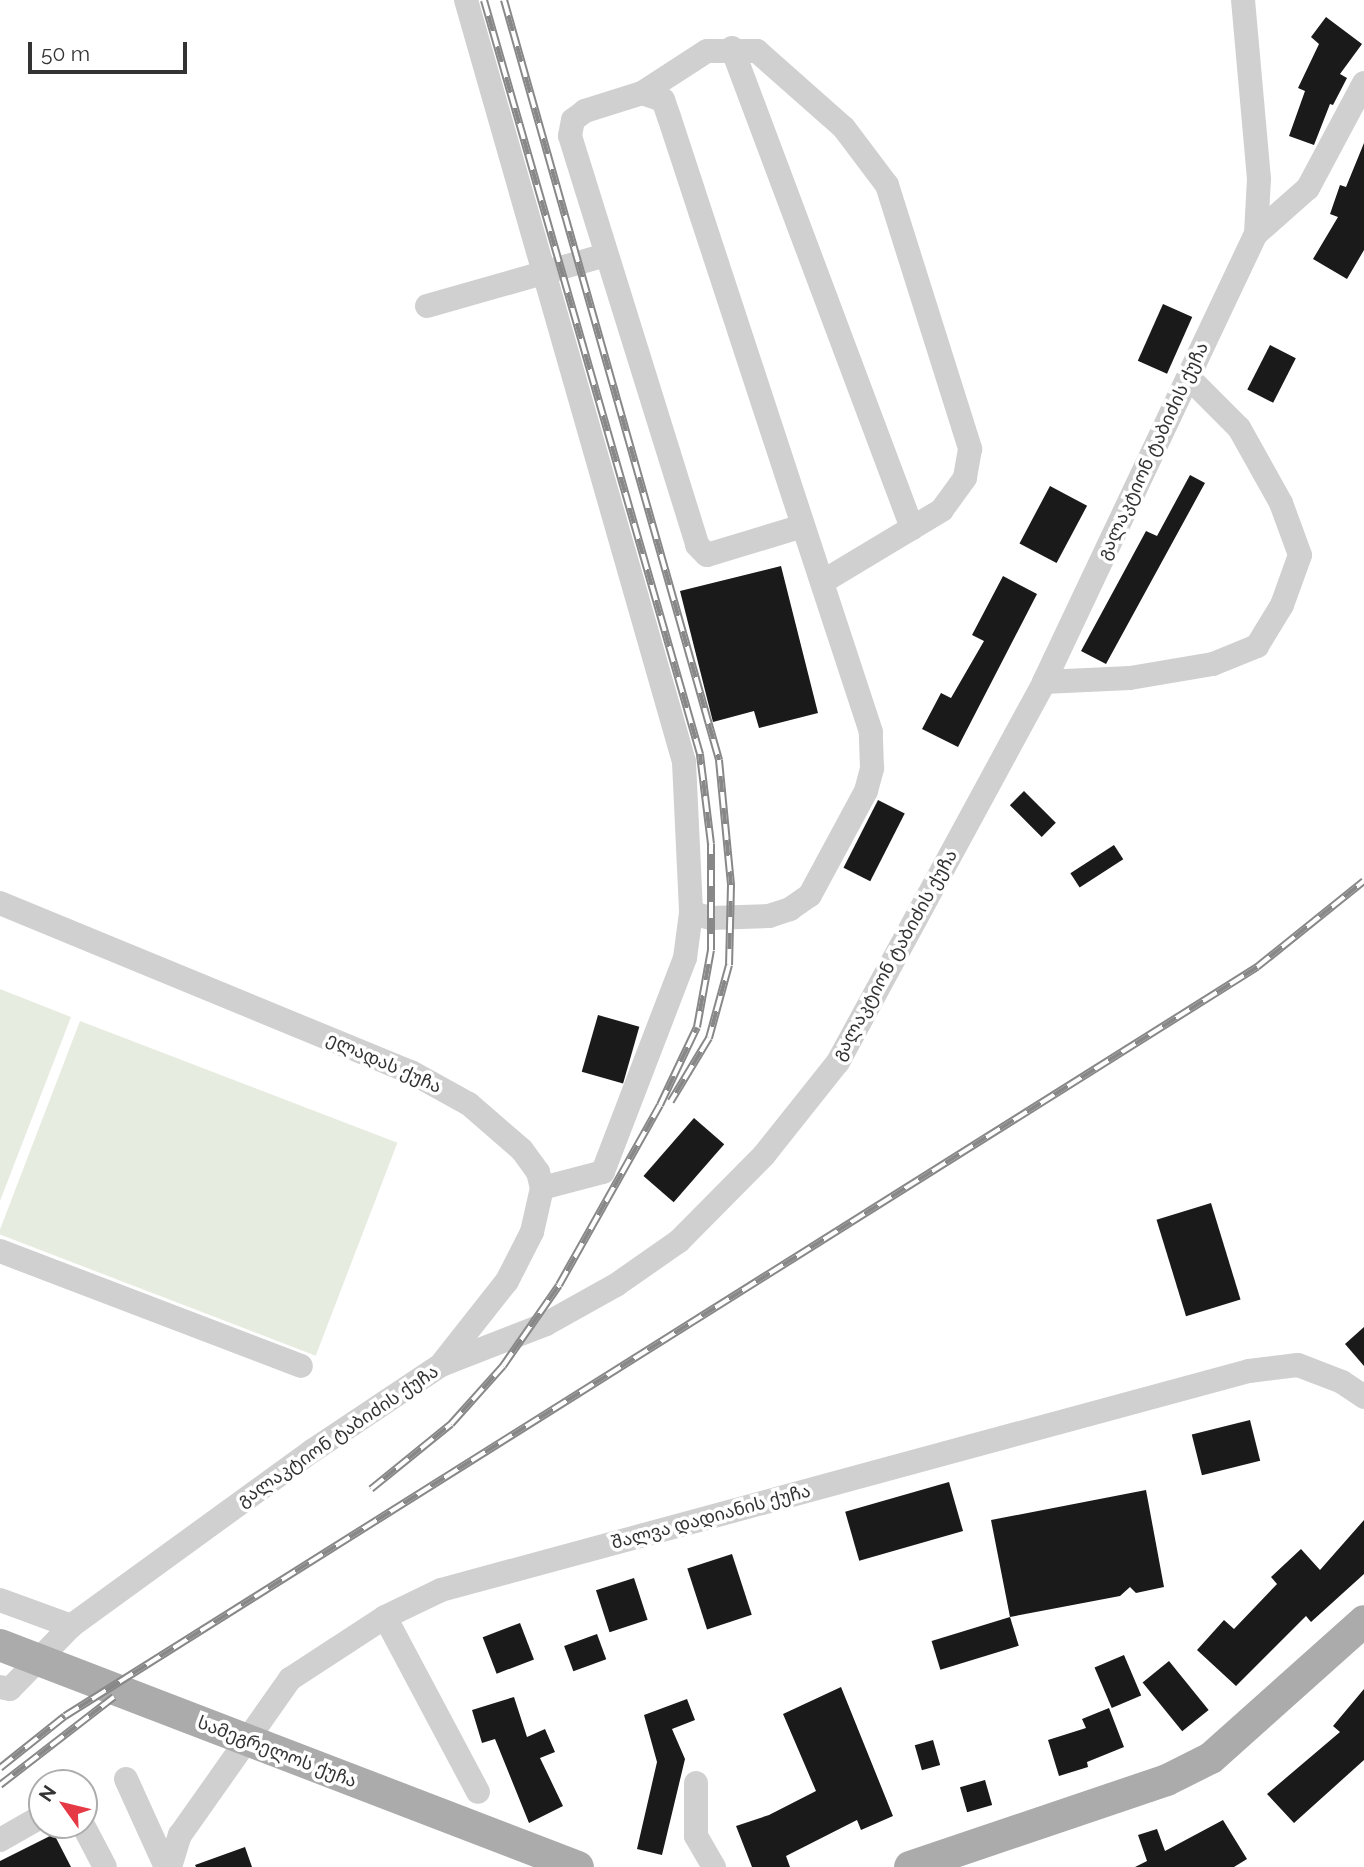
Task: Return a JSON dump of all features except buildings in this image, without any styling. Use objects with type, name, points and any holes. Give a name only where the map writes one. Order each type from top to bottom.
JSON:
[{"type":"main road","points":[[910,1867],[1167,1780],[1211,1758],[1364,1621]]},
{"type":"main road","name":"სამეგრელოს ქუჩა","points":[[0,1645],[564,1863]]},
{"type":"street","points":[[440,1365],[517,1264],[532,1232],[542,1188],[603,1172],[685,958],[691,913],[684,762],[466,0]]},
{"type":"street","name":"გალაკტიონ ტაბიძის ქუჩა","points":[[0,1687],[10,1689],[71,1626],[312,1451],[440,1365],[547,1324],[616,1285],[678,1241],[764,1155],[838,1062],[1044,682],[1256,234],[1259,179],[1242,0]]},
{"type":"street","points":[[732,48],[912,528]]},
{"type":"street","points":[[803,526],[707,555],[697,545],[570,136],[573,120],[585,111],[642,93],[707,51],[732,48],[757,51],[844,128],[887,185],[970,449],[965,478],[942,510],[822,582]]},
{"type":"street","points":[[1256,234],[1308,188],[1364,83]]},
{"type":"street","points":[[642,93],[652,93],[666,108],[871,732],[872,768],[866,791],[810,895],[790,909],[756,917],[711,918],[691,913]]},
{"type":"street","points":[[427,306],[607,254]]},
{"type":"street","points":[[1044,682],[1130,678],[1213,664],[1257,646],[1282,605],[1300,555],[1281,503],[1239,428],[1188,377]]},
{"type":"street","name":"ელადას ქუჩა","points":[[0,903],[439,1086],[469,1104],[522,1150],[538,1172],[542,1188]]},
{"type":"street","points":[[0,1251],[301,1366]]},
{"type":"street","name":"შალვა დადიანის ქუჩა","points":[[168,1867],[180,1835],[290,1679],[306,1664],[385,1617],[441,1590],[1249,1371],[1298,1365],[1342,1382],[1364,1397]]},
{"type":"street","points":[[0,1600],[71,1626]]},
{"type":"street","points":[[385,1617],[478,1793]]},
{"type":"street","points":[[126,1779],[168,1867]]},
{"type":"street","points":[[696,1783],[696,1836],[713,1867]]},
{"type":"street","points":[[0,1840],[28,1824]]},
{"type":"street","points":[[90,1839],[105,1867]]},
{"type":"shaded area","points":[[0,989],[71,1017],[0,1201]]},
{"type":"shaded area","points":[[80,1021],[397,1143],[316,1356],[0,1235]]},
{"type":"railway","points":[[371,1489],[451,1424],[503,1366],[559,1285],[660,1105],[697,1027],[711,950],[711,844],[700,754],[484,0]]},
{"type":"railway","points":[[504,0],[719,760],[731,885],[729,965],[709,1038],[671,1101]]},
{"type":"railway","points":[[0,1768],[65,1716],[1257,967],[1364,881]]},
{"type":"railway","points":[[0,1785],[114,1697]]}]
